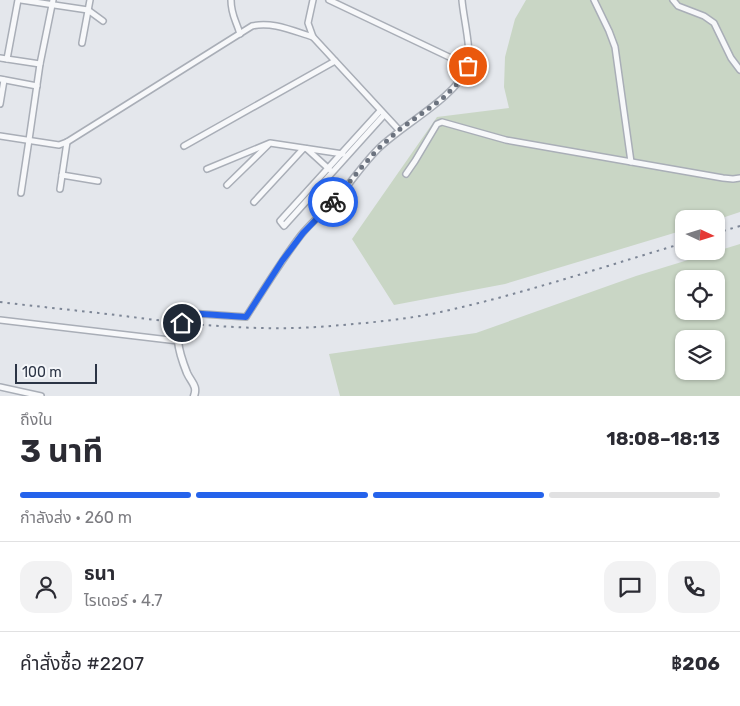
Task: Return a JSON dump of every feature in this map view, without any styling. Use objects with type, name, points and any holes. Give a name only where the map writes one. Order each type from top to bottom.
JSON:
[{"type":"street","points":[[7,59],[20,0],[52,2],[88,10],[103,21]]},
{"type":"street","points":[[82,43],[90,0]]},
{"type":"street","points":[[231,0],[231,10],[240,34]]},
{"type":"street","points":[[314,0],[308,24],[313,37],[399,130]]},
{"type":"street","points":[[329,0],[468,66]]},
{"type":"street","points":[[194,396],[196,394],[195,385],[188,374],[179,350],[178,341],[184,317],[188,313],[246,317],[282,261],[303,233],[339,196],[378,149],[399,130],[442,99],[462,79],[468,66],[469,53],[462,0]]},
{"type":"street","points":[[594,0],[614,46],[631,162]]},
{"type":"street","points":[[673,0],[678,6],[704,16],[714,23],[731,58],[740,70]]},
{"type":"street","points":[[20,193],[40,64],[52,2]]},
{"type":"street","points":[[0,136],[58,145],[67,142],[252,26],[272,25],[313,37]]},
{"type":"street","points":[[0,58],[40,64]]},
{"type":"street","points":[[184,146],[335,61]]},
{"type":"street","points":[[0,104],[2,80],[37,86]]},
{"type":"street","points":[[303,200],[284,226],[280,222],[303,200],[382,113]]},
{"type":"street","points":[[406,174],[437,124],[442,122],[506,140],[723,178],[740,178]]},
{"type":"street","points":[[60,189],[67,142]]},
{"type":"street","points":[[207,170],[270,143],[344,155]]},
{"type":"street","points":[[226,185],[270,143]]},
{"type":"street","points":[[305,149],[330,170]]},
{"type":"street","points":[[254,202],[305,149]]},
{"type":"street","points":[[62,176],[98,181]]},
{"type":"street","points":[[0,320],[178,341]]},
{"type":"street","points":[[0,387],[41,396]]},
{"type":"green space","points":[[526,0],[740,0],[740,212],[725,217],[725,210],[675,210],[675,233],[505,284],[394,305],[352,239],[437,117],[509,108],[504,87],[505,57],[515,19]]},
{"type":"green space","points":[[740,244],[740,396],[340,396],[329,354],[476,333],[636,276],[688,260],[725,260],[725,249]]},
{"type":"railway","points":[[725,230],[740,226]]},
{"type":"railway","points":[[0,302],[228,327],[305,328],[344,325],[410,318],[467,306],[675,246]]},
{"type":"way so far","points":[[333,202],[378,149],[399,130],[442,99],[462,79],[468,66]]},
{"type":"route","points":[[182,323],[188,313],[246,317],[282,261],[303,233],[333,202]]}]
